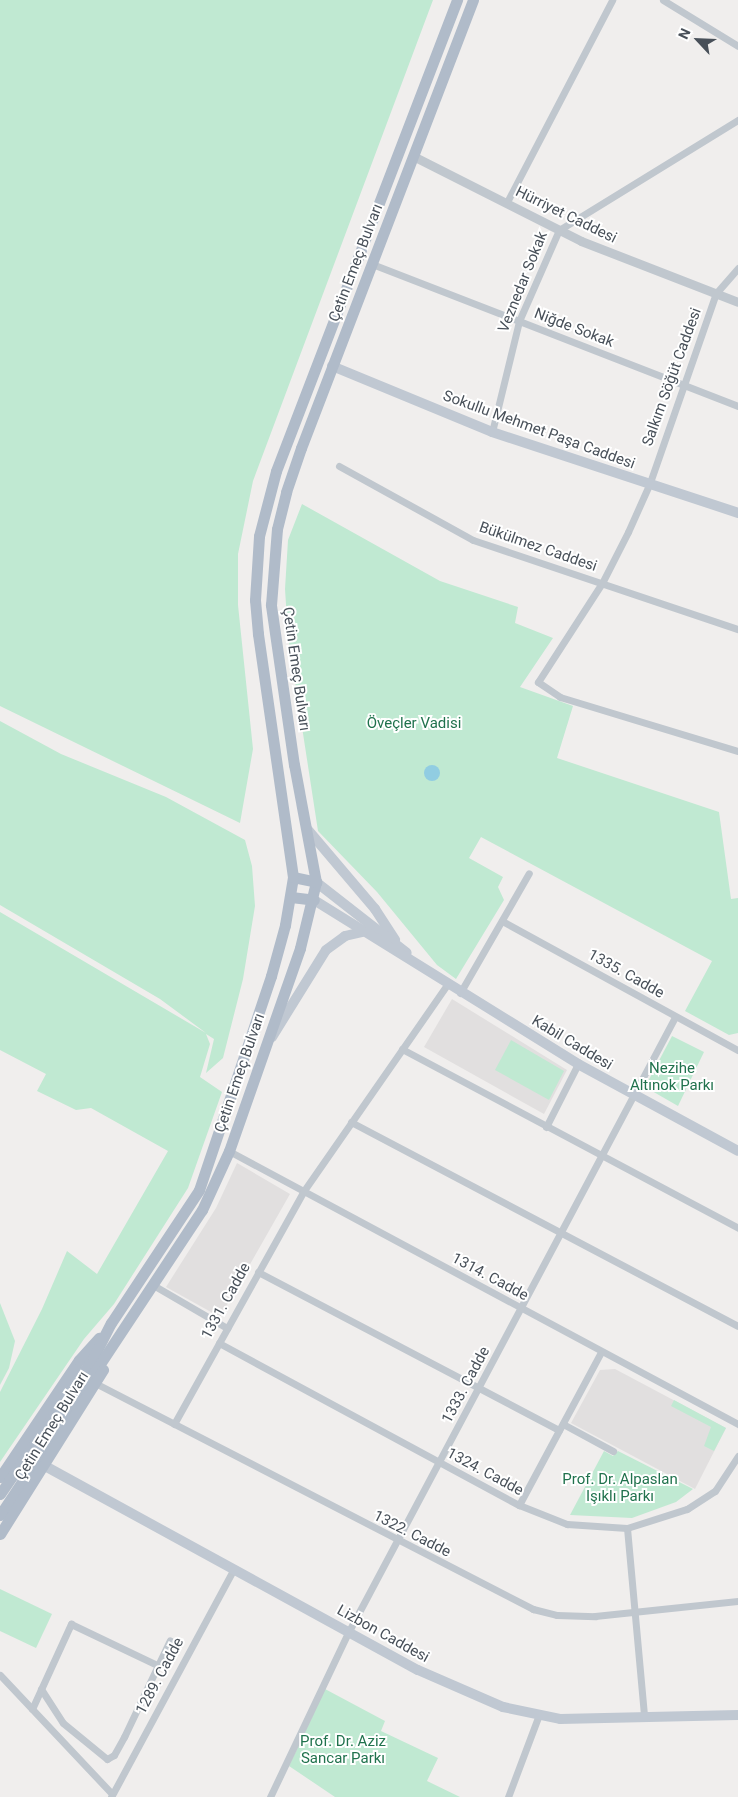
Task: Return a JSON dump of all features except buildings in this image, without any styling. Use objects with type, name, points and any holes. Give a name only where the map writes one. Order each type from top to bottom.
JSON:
[{"type":"main road","name":"Çetin Emeç Bulvarı","points":[[0,1477],[79,1360],[111,1323],[183,1218],[204,1179],[271,976],[291,897],[293,878],[258,634],[256,568],[267,499],[457,0]]},
{"type":"main road","name":"Çetin Emeç Bulvarı","points":[[0,1515],[202,1210],[229,1151],[314,900],[316,882],[308,830],[294,765],[278,663],[271,605],[273,564],[286,492],[332,366],[473,0]]},
{"type":"main road","points":[[319,361],[332,366]]},
{"type":"main road","name":"Sokullu Mehmet Paşa Caddesi","points":[[332,366],[492,432],[738,513]]},
{"type":"main road","points":[[308,830],[375,909],[398,945]]},
{"type":"main road","points":[[293,878],[316,882]]},
{"type":"main road","name":"Kabil Caddesi","points":[[316,882],[447,985]]},
{"type":"main road","points":[[291,897],[314,900]]},
{"type":"main road","name":"Kabil Caddesi","points":[[314,900],[447,985],[578,1064],[634,1096],[738,1150]]},
{"type":"main road","points":[[264,1051],[326,950],[346,936],[363,932]]},
{"type":"main road","name":"Çetin Emeç Bulvarı","points":[[0,1494],[93,1358],[111,1323]]},
{"type":"main road","name":"Çetin Emeç Bulvarı","points":[[0,1534],[97,1384],[122,1330]]},
{"type":"main road","name":"Lizbon Caddesi","points":[[45,1466],[465,1693],[538,1716],[560,1719],[738,1715]]},
{"type":"street","points":[[507,202],[612,0]]},
{"type":"street","points":[[663,0],[738,46]]},
{"type":"street","name":"Veznedar Sokak","points":[[492,432],[519,321],[559,230],[738,120]]},
{"type":"street","name":"Hürriyet Caddesi","points":[[413,156],[559,230],[738,302]]},
{"type":"street","name":"Niğde Sokak","points":[[372,264],[738,406]]},
{"type":"street","name":"Salkım Söğüt Caddesi","points":[[738,268],[716,294],[682,385],[649,485],[602,583],[538,682],[560,697],[738,751]]},
{"type":"street","name":"Bükülmez Caddesi","points":[[339,466],[466,537],[738,629]]},
{"type":"street","points":[[460,993],[529,873]]},
{"type":"street","name":"1335. Cadde","points":[[502,921],[738,1050]]},
{"type":"street","name":"1331. Cadde","points":[[174,1424],[303,1192],[447,985]]},
{"type":"street","name":"1333. Cadde","points":[[270,1797],[349,1631],[522,1310],[675,1017]]},
{"type":"street","points":[[402,1049],[738,1228]]},
{"type":"street","points":[[546,1127],[578,1064]]},
{"type":"street","points":[[352,1122],[738,1326]]},
{"type":"street","name":"1314. Cadde","points":[[229,1151],[522,1310],[738,1424]]},
{"type":"street","points":[[258,1272],[479,1389],[613,1450]]},
{"type":"street","points":[[154,1285],[227,1328]]},
{"type":"street","name":"1324. Cadde","points":[[219,1343],[519,1505],[567,1524],[627,1528],[656,1521],[700,1502],[722,1482],[738,1456]]},
{"type":"street","points":[[519,1505],[601,1352]]},
{"type":"street","name":"1322. Cadde","points":[[97,1384],[397,1541],[533,1609],[583,1617],[738,1601]]},
{"type":"street","points":[[627,1528],[644,1716]]},
{"type":"street","name":"1289. Cadde","points":[[112,1796],[234,1569]]},
{"type":"street","points":[[32,1709],[71,1624],[157,1665]]},
{"type":"street","points":[[41,1689],[63,1723],[107,1759],[114,1755],[124,1737],[170,1640]]},
{"type":"street","points":[[0,1674],[112,1796]]},
{"type":"street","points":[[508,1797],[538,1716]]},
{"type":"shaded area","points":[[452,999],[567,1070],[544,1114],[424,1047]]},
{"type":"shaded area","points":[[237,1163],[290,1194],[220,1317],[166,1287],[216,1208]]},
{"type":"shaded area","points":[[615,1369],[726,1428],[695,1489],[571,1423],[600,1370]]},
{"type":"green space","points":[[0,0],[433,0],[253,481],[238,554],[238,605],[253,749],[240,823],[0,706]]},
{"type":"green space","name":"Öveçler Vadisi","points":[[302,504],[440,581],[518,607],[515,623],[553,638],[520,687],[573,706],[557,758],[719,812],[731,899],[738,898],[738,1033],[729,1035],[685,1011],[712,961],[481,837],[469,858],[503,877],[498,887],[504,900],[456,979],[437,965],[377,892],[318,831],[288,636],[285,589],[288,540]]},
{"type":"green space","points":[[0,721],[61,754],[166,797],[245,840],[252,866],[255,906],[243,979],[223,1058],[206,1073],[214,1039],[206,1034],[210,1044],[200,1077],[222,1092],[188,1188],[114,1304],[84,1339],[0,1462],[0,1392],[42,1309],[67,1251],[97,1274],[168,1151],[91,1108],[76,1110],[37,1091],[46,1074],[0,1050],[0,912],[206,1033],[160,999],[0,905]]},
{"type":"green space","name":"Nezihe Altınok Parkı","points":[[672,1036],[704,1052],[678,1106],[645,1087]]},
{"type":"green space","points":[[511,1040],[564,1071],[549,1100],[495,1070]]},
{"type":"green space","points":[[0,1303],[15,1341],[9,1368],[0,1385]]},
{"type":"green space","points":[[674,1400],[726,1428],[714,1451],[704,1446],[711,1427],[671,1406]]},
{"type":"green space","name":"Prof. Dr. Alpaslan Işıklı Parkı","points":[[604,1451],[613,1456],[618,1451],[693,1489],[676,1502],[632,1518],[570,1515]]},
{"type":"green space","points":[[0,1589],[52,1614],[36,1648],[0,1631]]},
{"type":"green space","name":"Prof. Dr. Aziz Sancar Parkı","points":[[325,1689],[385,1721],[381,1731],[438,1758],[427,1781],[460,1797],[335,1797],[289,1766]]},
{"type":"water","points":[[429,765],[435,765],[440,770],[438,779],[429,781],[424,776],[424,770]]}]
